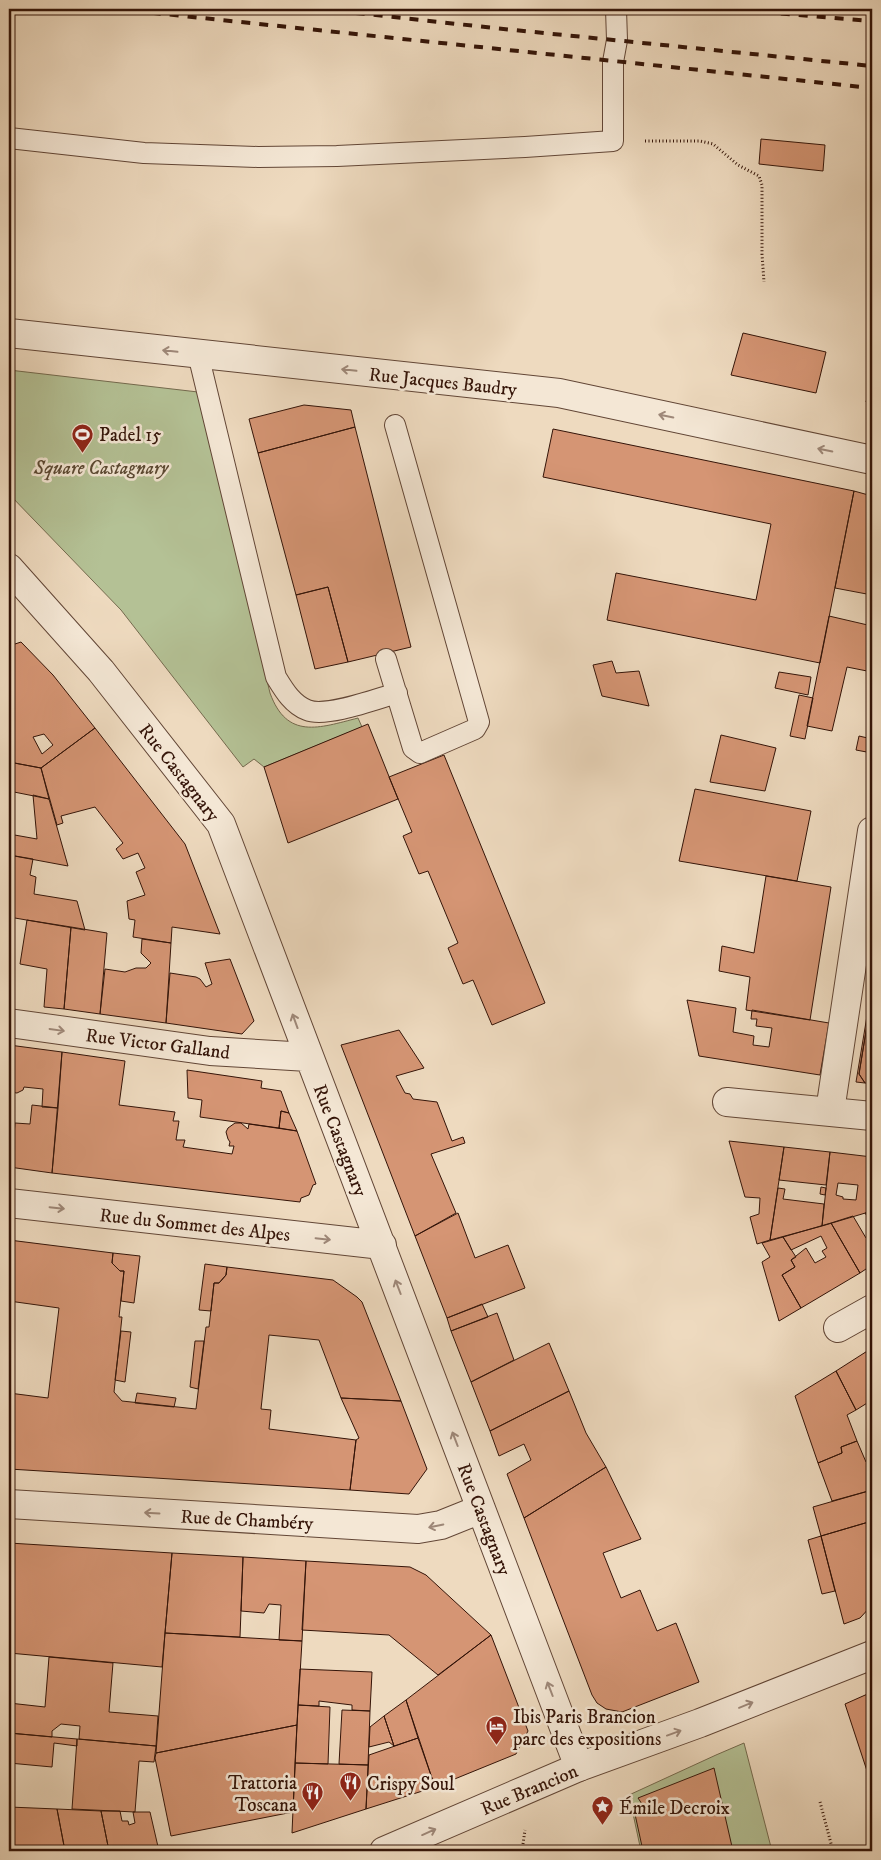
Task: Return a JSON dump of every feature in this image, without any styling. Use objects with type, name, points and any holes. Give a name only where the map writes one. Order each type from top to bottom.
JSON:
[{"type":"street","name":"Rue Jacques Baudry","points":[[9,333],[559,393],[872,460]]},
{"type":"street","name":"Rue Castagnary","points":[[9,568],[101,671],[221,824],[579,1767]]},
{"type":"street","points":[[830,1111],[872,831]]},
{"type":"street","name":"Rue Victor Galland","points":[[9,1023],[210,1052],[308,1057]]},
{"type":"street","points":[[727,1102],[872,1116]]},
{"type":"street","name":"Rue du Sommet des Alpes","points":[[9,1203],[382,1245]]},
{"type":"street","points":[[838,1328],[872,1309]]},
{"type":"street","name":"Rue de Chambéry","points":[[9,1504],[418,1529],[441,1525],[481,1509]]},
{"type":"street","name":"Rue Brancion","points":[[384,1851],[579,1767],[700,1723],[861,1660]]},
{"type":"lane","points":[[9,138],[144,153],[258,156],[337,156],[613,141],[613,62],[617,40],[616,9]]},
{"type":"lane","points":[[198,354],[276,677],[289,697],[307,710],[325,713],[397,693]]},
{"type":"lane","points":[[386,659],[413,748],[420,753],[475,729],[479,722],[395,424]]},
{"type":"path","points":[[613,141],[700,141],[713,144],[738,165],[759,176],[762,185],[764,282]]},
{"type":"path","points":[[820,1802],[833,1851]]},
{"type":"path","points":[[522,1851],[525,1826]]},
{"type":"green space","name":"Square Castagnary","points":[[9,370],[198,392],[270,693],[277,708],[285,718],[295,724],[306,727],[330,725],[358,718],[362,727],[264,767],[254,759],[243,767],[121,610],[9,494]]},
{"type":"green space","points":[[744,1743],[772,1851],[641,1851],[629,1795]]},
{"type":"building","points":[[761,139],[825,145],[823,171],[759,164]]},
{"type":"building","points":[[743,333],[826,352],[816,393],[731,375]]},
{"type":"building","points":[[872,379],[872,404],[866,402]]},
{"type":"building","points":[[304,405],[351,410],[355,427],[258,453],[249,419]]},
{"type":"building","points":[[355,427],[411,647],[348,662],[328,587],[296,595],[258,453]]},
{"type":"building","points":[[553,429],[854,491],[820,663],[607,620],[616,573],[756,600],[771,524],[543,477]]},
{"type":"building","points":[[854,491],[872,496],[872,595],[835,588]]},
{"type":"building","points":[[328,587],[348,662],[315,669],[296,595]]},
{"type":"building","points":[[829,616],[872,626],[872,672],[847,667],[832,731],[807,726]]},
{"type":"building","points":[[21,642],[53,675],[95,728],[41,768],[9,762],[9,646]],"holes":[[[44,734],[53,745],[42,754],[33,737]]]},
{"type":"building","points":[[612,661],[616,673],[639,671],[649,706],[602,696],[593,665]]},
{"type":"building","points":[[779,672],[811,677],[808,695],[775,688]]},
{"type":"building","points":[[799,695],[813,698],[805,739],[790,736]]},
{"type":"building","points":[[368,724],[398,799],[288,843],[264,767]]},
{"type":"building","points":[[95,728],[185,844],[220,934],[172,927],[171,943],[133,937],[135,920],[129,919],[127,901],[145,895],[136,872],[145,868],[138,853],[123,859],[116,849],[123,843],[95,807],[61,816],[63,823],[57,825],[41,768]]},
{"type":"building","points":[[721,735],[776,748],[765,791],[710,782]]},
{"type":"building","points":[[859,736],[872,739],[872,753],[856,750]]},
{"type":"building","points":[[444,755],[545,1003],[492,1025],[473,980],[463,984],[448,948],[458,943],[428,871],[419,874],[403,836],[412,832],[389,777]]},
{"type":"building","points":[[9,762],[41,768],[49,799],[9,791]]},
{"type":"building","points":[[695,789],[811,811],[797,881],[679,861]]},
{"type":"building","points":[[33,795],[49,799],[68,866],[9,855],[9,834],[37,839]]},
{"type":"building","points":[[9,855],[33,859],[30,875],[36,877],[34,894],[77,901],[85,930],[9,917]]},
{"type":"building","points":[[766,876],[831,887],[810,1020],[746,1010],[750,977],[719,971],[722,946],[754,953]]},
{"type":"building","points":[[27,920],[71,927],[64,1009],[44,1007],[47,969],[20,964]]},
{"type":"building","points":[[71,927],[107,933],[100,1014],[64,1009]]},
{"type":"building","points":[[869,930],[872,930],[872,961],[864,959]]},
{"type":"building","points":[[142,939],[171,943],[166,1023],[100,1014],[105,969],[125,972],[136,968],[146,968],[151,963],[141,953]]},
{"type":"building","points":[[230,959],[254,1021],[242,1034],[166,1023],[170,973],[196,977],[206,987],[212,984],[205,963]]},
{"type":"building","points":[[872,986],[859,1074],[865,1083],[856,1082]]},
{"type":"building","points":[[872,995],[872,1084],[865,1083],[859,1074]]},
{"type":"building","points":[[687,1000],[736,1008],[733,1032],[754,1036],[753,1045],[769,1047],[772,1028],[756,1026],[757,1019],[751,1019],[752,1010],[829,1023],[820,1075],[699,1056]]},
{"type":"building","points":[[399,1030],[424,1068],[396,1076],[405,1093],[410,1094],[413,1099],[437,1102],[452,1141],[463,1137],[465,1143],[431,1154],[456,1213],[415,1236],[341,1045]]},
{"type":"building","points":[[9,1045],[62,1052],[58,1108],[42,1107],[43,1089],[24,1087],[23,1090],[17,1093],[9,1092]]},
{"type":"building","points":[[62,1052],[125,1061],[119,1105],[175,1112],[173,1121],[179,1121],[176,1140],[185,1140],[183,1147],[232,1154],[234,1146],[229,1146],[230,1142],[226,1132],[235,1123],[241,1123],[248,1129],[249,1124],[297,1131],[316,1184],[313,1185],[309,1195],[301,1198],[300,1202],[52,1173]]},
{"type":"building","points":[[187,1070],[262,1081],[261,1088],[281,1091],[289,1113],[281,1111],[279,1128],[200,1117],[202,1100],[188,1098]]},
{"type":"building","points":[[32,1105],[58,1108],[52,1173],[9,1167],[9,1134],[14,1135],[15,1123],[30,1124]]},
{"type":"building","points":[[281,1111],[289,1113],[297,1131],[279,1128]]},
{"type":"building","points":[[729,1141],[784,1147],[770,1240],[757,1244],[750,1217],[759,1214],[760,1198],[745,1197]]},
{"type":"building","points":[[784,1147],[830,1152],[826,1185],[779,1180]]},
{"type":"building","points":[[830,1152],[872,1157],[872,1211],[822,1226]],"holes":[[[838,1183],[858,1185],[856,1200],[843,1199],[843,1197],[836,1195]]]},
{"type":"building","points":[[821,1187],[826,1188],[825,1195],[820,1194]]},
{"type":"building","points":[[778,1188],[785,1189],[783,1199],[824,1204],[822,1226],[770,1240]]},
{"type":"building","points":[[872,1211],[872,1224],[865,1213]]},
{"type":"building","points":[[458,1213],[475,1258],[508,1245],[525,1288],[447,1318],[415,1236]]},
{"type":"building","points":[[853,1216],[866,1238],[872,1234],[872,1265],[860,1273],[831,1223]]},
{"type":"building","points":[[831,1223],[860,1273],[801,1308],[782,1275],[795,1267],[791,1260],[806,1248],[815,1263],[826,1257],[822,1251],[827,1248],[821,1236],[791,1250],[783,1237]]},
{"type":"building","points":[[783,1237],[796,1257],[791,1260],[795,1267],[782,1275],[801,1308],[779,1321],[762,1262],[770,1257],[762,1243]]},
{"type":"building","points":[[9,1240],[113,1253],[112,1263],[120,1271],[124,1271],[119,1317],[122,1317],[114,1392],[122,1401],[196,1409],[206,1327],[209,1327],[214,1283],[219,1283],[226,1275],[227,1267],[333,1280],[357,1297],[362,1302],[401,1401],[341,1398],[319,1340],[269,1335],[261,1409],[271,1410],[269,1429],[356,1440],[350,1490],[9,1469],[9,1393],[48,1398],[59,1308],[9,1301]]},
{"type":"building","points":[[113,1253],[140,1256],[134,1303],[121,1301],[124,1271],[120,1271],[112,1263]]},
{"type":"building","points":[[205,1264],[227,1267],[226,1275],[219,1283],[214,1283],[211,1311],[199,1310]]},
{"type":"building","points":[[482,1304],[488,1317],[451,1331],[447,1318]]},
{"type":"building","points":[[497,1313],[514,1360],[471,1382],[451,1331]]},
{"type":"building","points":[[121,1331],[131,1332],[125,1382],[115,1380]]},
{"type":"building","points":[[195,1341],[204,1341],[198,1389],[190,1387]]},
{"type":"building","points":[[549,1343],[569,1391],[490,1431],[471,1382]]},
{"type":"building","points":[[872,1348],[872,1400],[856,1410],[836,1371]]},
{"type":"building","points":[[836,1371],[856,1410],[847,1415],[857,1441],[841,1447],[842,1453],[818,1463],[795,1396]]},
{"type":"building","points":[[569,1391],[586,1433],[606,1467],[524,1518],[507,1474],[531,1460],[524,1444],[499,1456],[490,1431]]},
{"type":"building","points":[[137,1393],[176,1398],[174,1407],[135,1403]]},
{"type":"building","points":[[341,1398],[401,1401],[427,1469],[409,1494],[350,1490],[356,1440],[359,1438]]},
{"type":"building","points":[[857,1441],[866,1462],[871,1460],[872,1455],[872,1490],[832,1501],[818,1463],[842,1453],[841,1447]]},
{"type":"building","points":[[606,1467],[641,1539],[603,1553],[621,1598],[640,1590],[657,1631],[676,1623],[699,1682],[622,1712],[606,1709],[597,1703],[592,1695],[524,1518]]},
{"type":"building","points":[[872,1490],[872,1521],[821,1536],[813,1507]]},
{"type":"building","points":[[872,1521],[872,1605],[860,1618],[844,1624],[821,1536]]},
{"type":"building","points":[[821,1536],[835,1591],[822,1594],[808,1540]]},
{"type":"building","points":[[9,1543],[172,1553],[162,1667],[9,1653]]},
{"type":"building","points":[[172,1553],[243,1557],[240,1637],[165,1633]]},
{"type":"building","points":[[243,1557],[306,1561],[302,1641],[279,1640],[281,1605],[269,1604],[264,1613],[241,1611]]},
{"type":"building","points":[[306,1561],[410,1567],[426,1575],[491,1635],[438,1675],[389,1635],[302,1630]]},
{"type":"building","points":[[165,1633],[302,1641],[297,1725],[156,1753]]},
{"type":"building","points":[[491,1635],[528,1731],[516,1754],[435,1787],[406,1700]]},
{"type":"building","points":[[49,1657],[113,1663],[109,1712],[158,1716],[156,1746],[79,1739],[80,1726],[61,1724],[52,1731],[52,1737],[9,1733],[9,1703],[45,1707]]},
{"type":"building","points":[[300,1669],[372,1672],[370,1711],[352,1710],[352,1705],[319,1701],[319,1706],[298,1705]]},
{"type":"building","points":[[872,1692],[872,1780],[870,1780],[845,1704]]},
{"type":"building","points":[[406,1700],[418,1738],[394,1746],[384,1716]]},
{"type":"building","points":[[298,1705],[330,1707],[328,1764],[295,1763]]},
{"type":"building","points":[[342,1710],[370,1711],[368,1765],[339,1764]]},
{"type":"building","points":[[384,1716],[394,1746],[389,1742],[369,1747],[370,1727]]},
{"type":"building","points":[[297,1725],[293,1812],[171,1836],[155,1758],[156,1753]]},
{"type":"building","points":[[9,1733],[77,1739],[77,1746],[54,1743],[52,1767],[9,1763]]},
{"type":"building","points":[[418,1738],[435,1787],[366,1809],[369,1755]]},
{"type":"building","points":[[77,1739],[156,1746],[154,1762],[139,1761],[135,1812],[72,1809]]},
{"type":"building","points":[[295,1763],[368,1765],[366,1809],[292,1833]]},
{"type":"building","points":[[714,1768],[733,1851],[643,1851],[633,1805],[642,1804],[638,1798]]},
{"type":"building","points":[[9,1807],[57,1809],[65,1851],[9,1851]]},
{"type":"building","points":[[57,1809],[101,1811],[109,1851],[65,1851]]},
{"type":"building","points":[[101,1811],[120,1811],[122,1821],[128,1821],[129,1825],[135,1823],[133,1812],[150,1812],[159,1851],[109,1851]]},
{"type":"railway","points":[[116,9],[872,88]]},
{"type":"railway","points":[[320,9],[872,66]]},
{"type":"railway","points":[[727,9],[872,21]]},
{"type":"place","name":"Padel 15","points":[[83,453]]},
{"type":"place","name":"Ibis Paris Brancion parc des expositions","points":[[497,1746]]},
{"type":"place","name":"Crispy Soul","points":[[351,1802]]},
{"type":"place","name":"Trattoria Toscana","points":[[313,1812]]},
{"type":"place","name":"Émile Decroix","points":[[603,1826]]}]
